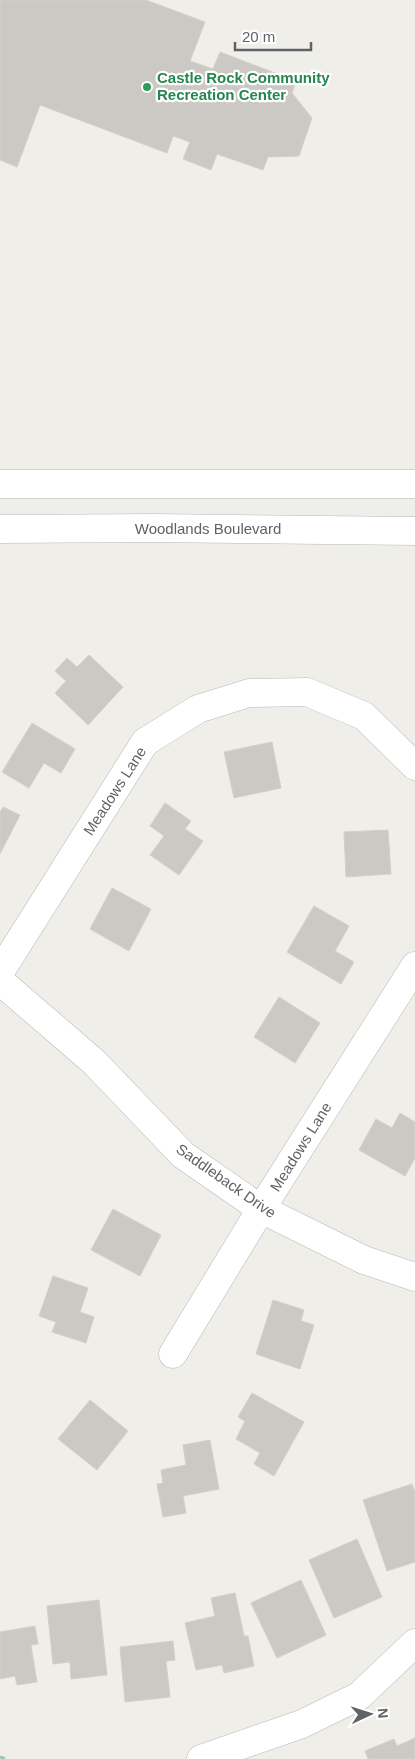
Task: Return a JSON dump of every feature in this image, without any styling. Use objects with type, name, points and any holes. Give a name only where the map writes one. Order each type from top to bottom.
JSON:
[{"type":"street","points":[[0,484],[415,484]]},
{"type":"street","name":"Woodlands Boulevard","points":[[0,529],[154,528],[415,531]]},
{"type":"street","name":"Meadows Lane","points":[[0,972],[145,742],[198,709],[248,693],[307,692],[364,716],[415,766]]},
{"type":"street","name":"Meadows Lane","points":[[173,1354],[261,1209],[415,966]]},
{"type":"street","name":"Saddleback Drive","points":[[0,981],[94,1062],[183,1155],[261,1209],[364,1260],[415,1276]]},
{"type":"street","points":[[200,1759],[302,1724],[359,1696],[415,1643]]},
{"type":"path","points":[[0,1757],[7,1759]]},
{"type":"building","name":"Castle Rock Community Recreation Center","points":[[0,0],[146,0],[205,22],[190,61],[213,69],[220,52],[296,81],[292,93],[312,118],[299,156],[268,157],[263,170],[217,154],[211,170],[183,159],[190,142],[173,136],[167,153],[40,105],[17,167],[0,160]]},
{"type":"building","points":[[89,655],[123,687],[88,725],[55,693],[66,681],[55,671],[67,658],[77,667]]},
{"type":"building","points":[[32,723],[75,749],[61,773],[44,763],[29,788],[2,772]]},
{"type":"building","points":[[272,742],[281,788],[234,798],[224,752]]},
{"type":"building","points":[[165,803],[191,821],[185,829],[203,841],[179,875],[150,855],[164,836],[150,826]]},
{"type":"building","points":[[3,807],[20,815],[0,854],[0,812]]},
{"type":"building","points":[[388,830],[391,874],[346,877],[344,832]]},
{"type":"building","points":[[112,888],[151,909],[129,951],[90,929]]},
{"type":"building","points":[[314,906],[349,926],[335,951],[354,962],[341,984],[287,952]]},
{"type":"building","points":[[279,997],[320,1023],[295,1063],[254,1037]]},
{"type":"building","points":[[400,1113],[415,1122],[415,1158],[405,1176],[359,1150],[376,1119],[392,1128]]},
{"type":"building","points":[[113,1209],[161,1235],[140,1276],[91,1250]]},
{"type":"building","points":[[53,1276],[88,1288],[80,1312],[94,1317],[86,1343],[52,1332],[56,1322],[39,1316]]},
{"type":"building","points":[[273,1300],[304,1310],[301,1321],[314,1325],[300,1369],[256,1354]]},
{"type":"building","points":[[252,1393],[304,1422],[274,1476],[254,1464],[260,1453],[236,1439],[245,1421],[238,1417]]},
{"type":"building","points":[[90,1400],[128,1431],[97,1470],[58,1439]]},
{"type":"building","points":[[210,1440],[219,1489],[183,1496],[186,1513],[163,1517],[157,1484],[163,1483],[161,1470],[186,1465],[183,1445]]},
{"type":"building","points":[[412,1484],[415,1492],[415,1562],[387,1571],[363,1500]]},
{"type":"building","points":[[357,1539],[382,1597],[334,1618],[309,1560]]},
{"type":"building","points":[[301,1580],[326,1635],[277,1658],[251,1603]]},
{"type":"building","points":[[235,1593],[244,1636],[248,1636],[254,1666],[224,1673],[222,1665],[196,1670],[185,1623],[215,1616],[211,1598]]},
{"type":"building","points":[[99,1600],[107,1675],[71,1679],[70,1662],[53,1664],[47,1606]]},
{"type":"building","points":[[35,1626],[38,1644],[31,1645],[37,1682],[17,1685],[15,1676],[0,1679],[0,1632]]},
{"type":"building","points":[[173,1641],[175,1660],[166,1661],[170,1697],[125,1702],[120,1647]]},
{"type":"building","points":[[415,1738],[415,1759],[368,1759],[365,1751],[394,1739],[397,1746]]},
{"type":"place","name":"Castle Rock Community Recreation Center","points":[[147,87]]}]
